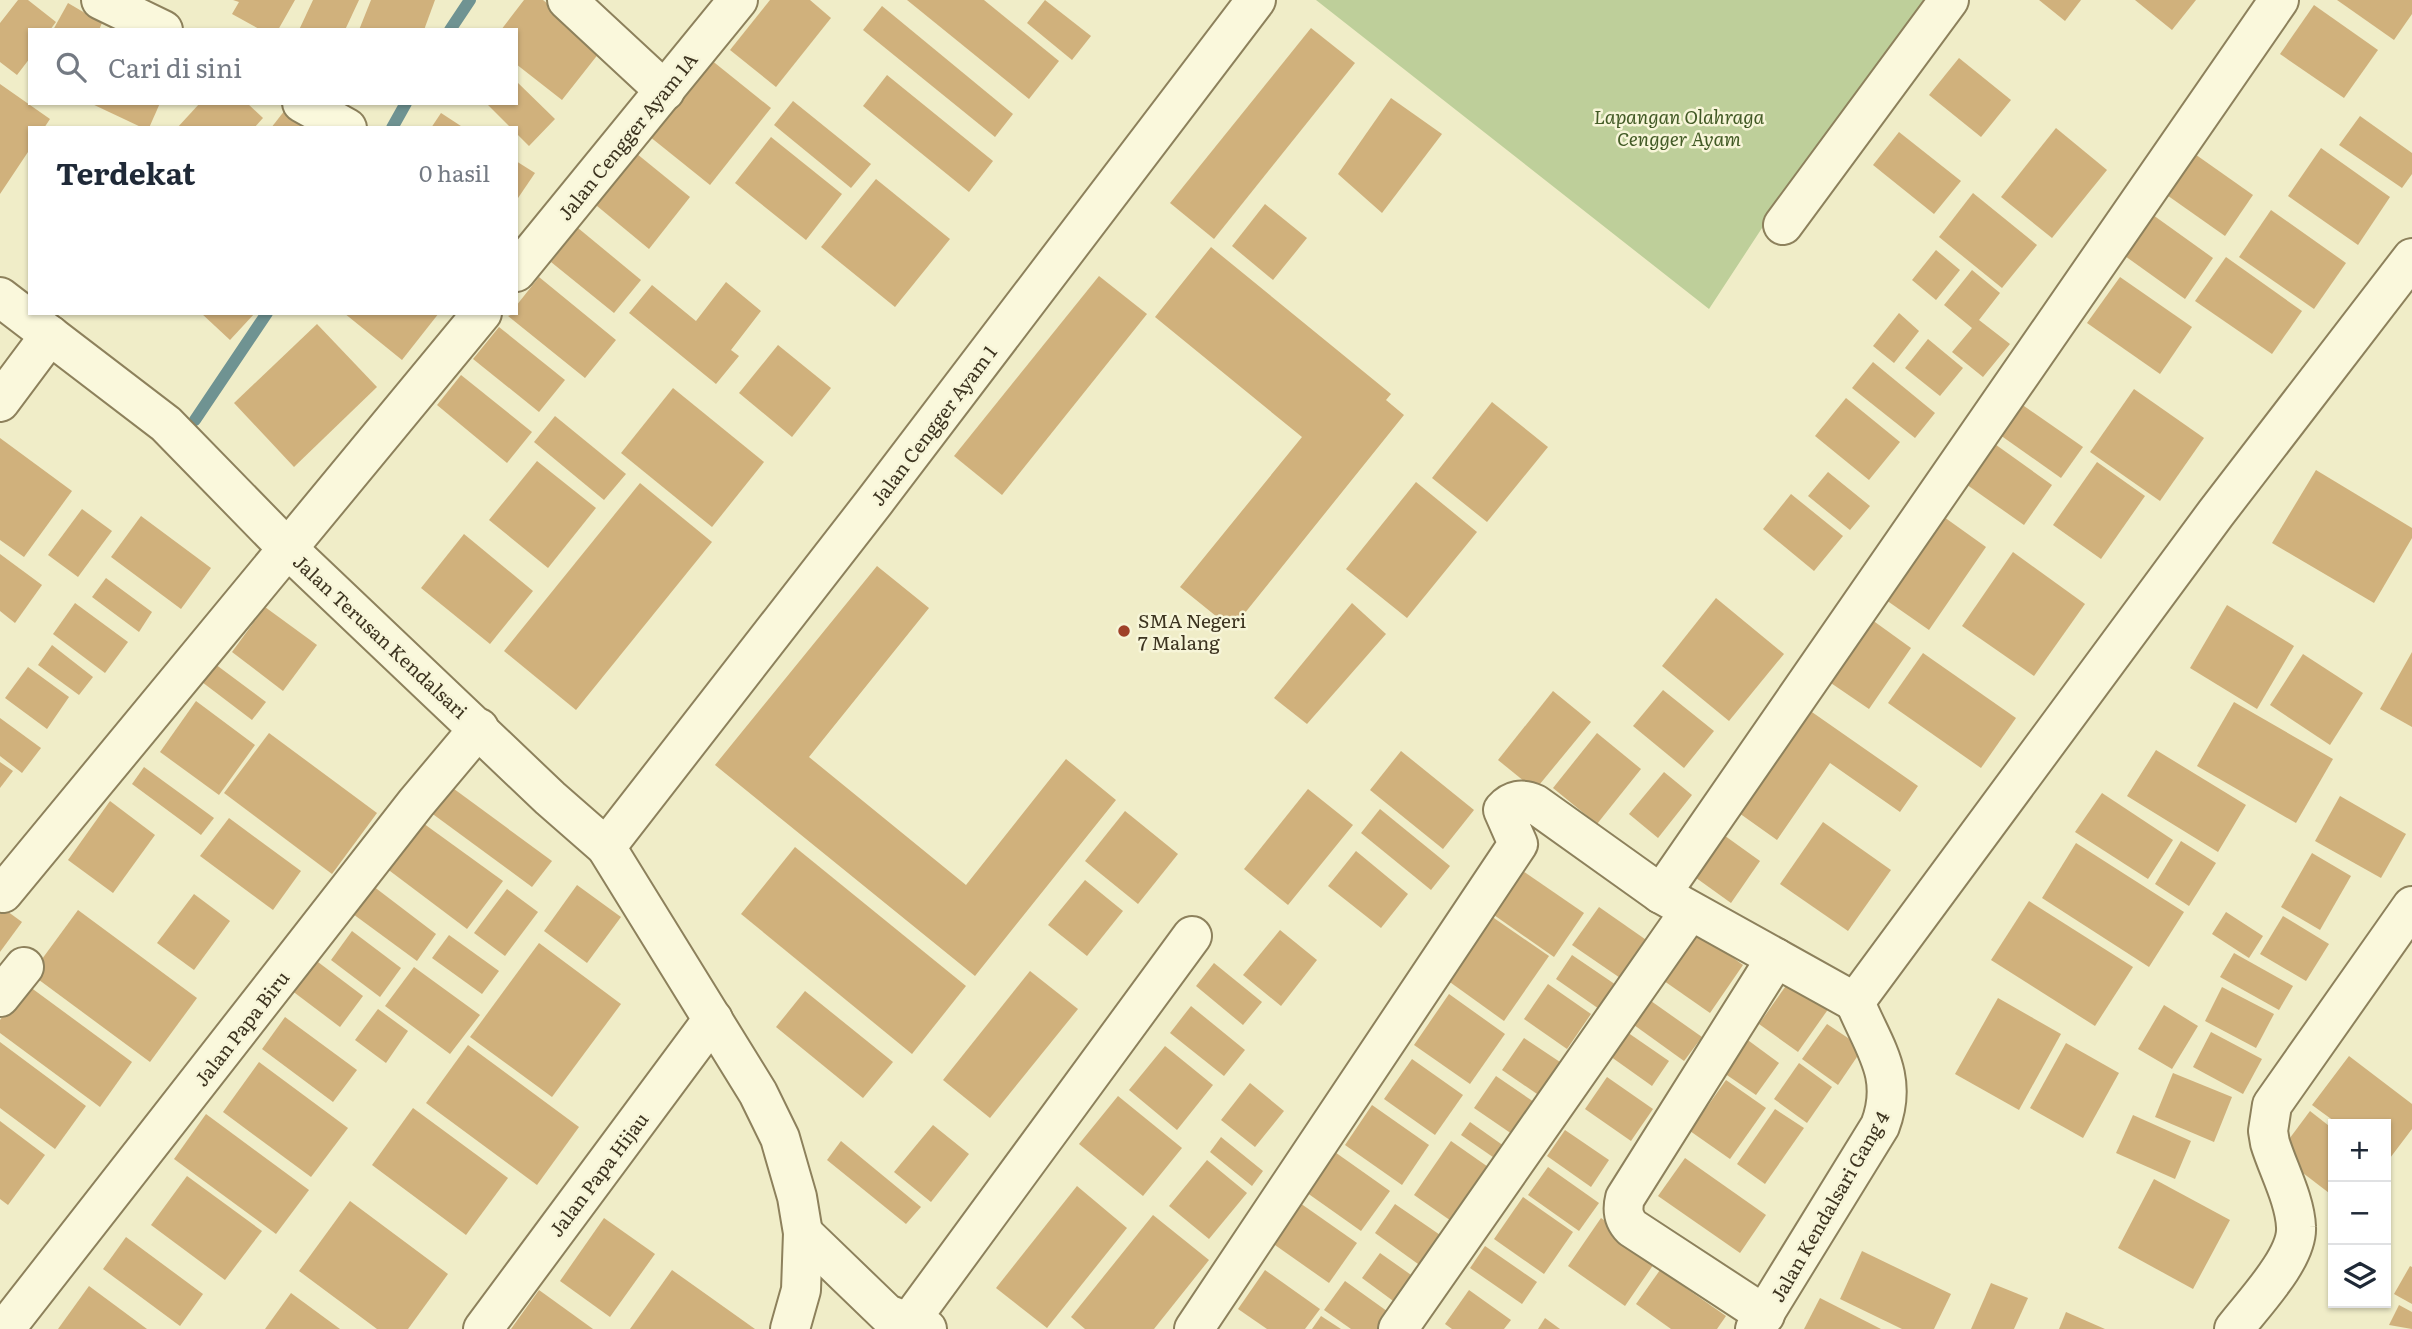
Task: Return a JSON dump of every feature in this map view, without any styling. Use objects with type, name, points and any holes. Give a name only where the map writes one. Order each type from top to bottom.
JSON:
[{"type":"street","points":[[101,0],[159,28]]},
{"type":"street","points":[[568,0],[665,91]]},
{"type":"street","name":"Jalan Cengger Ayam 1A","points":[[518,270],[738,0]]},
{"type":"street","name":"Jalan Cengger Ayam 1","points":[[607,847],[875,501],[1256,0]]},
{"type":"street","points":[[1783,225],[1949,0]]},
{"type":"street","points":[[1398,1329],[1676,902],[2279,0]]},
{"type":"street","points":[[306,105],[343,126]]},
{"type":"street","points":[[1194,1329],[1518,844],[1503,810],[1509,803],[1527,800],[1535,804],[1676,902],[1855,1002],[2216,513],[2412,258]]},
{"type":"street","name":"Jalan Terusan Kendalsari","points":[[0,297],[166,424],[288,549],[550,797],[607,847],[758,1093],[780,1138],[797,1197],[803,1233],[801,1290],[790,1329]]},
{"type":"street","points":[[3,893],[480,315]]},
{"type":"street","points":[[0,402],[50,335]]},
{"type":"street","name":"Jalan Papa Biru","points":[[5,1329],[416,803],[479,728]]},
{"type":"street","points":[[2234,1329],[2282,1265],[2296,1236],[2294,1217],[2270,1143],[2268,1131],[2272,1105],[2412,906]]},
{"type":"street","points":[[803,1233],[887,1314],[918,1325],[1192,936]]},
{"type":"street","points":[[1760,1322],[1632,1228],[1626,1222],[1623,1206],[1625,1198],[1776,958]]},
{"type":"street","points":[[0,997],[24,967]]},
{"type":"street","name":"Jalan Kendalsari Gang 4","points":[[1760,1322],[1880,1126],[1889,1103],[1885,1071],[1855,1002]]},
{"type":"street","name":"Jalan Papa Hijau","points":[[483,1329],[713,1019]]},
{"type":"green space","name":"Lapangan Olahraga Cengger Ayam","points":[[1316,0],[1929,0],[1802,167],[1709,309]]},
{"type":"building","points":[[18,0],[28,0],[56,22],[52,28],[28,28],[28,61],[17,75],[0,62],[0,23]]},
{"type":"building","points":[[233,0],[295,0],[279,28],[257,28],[232,14],[239,2]]},
{"type":"building","points":[[313,0],[359,0],[346,28],[300,28]]},
{"type":"building","points":[[371,0],[435,0],[425,28],[360,28]]},
{"type":"building","points":[[524,0],[543,0],[603,48],[562,100],[518,66],[518,28],[503,28]]},
{"type":"building","points":[[770,0],[810,0],[831,18],[776,87],[730,50]]},
{"type":"building","points":[[907,0],[984,0],[1059,61],[1029,99]]},
{"type":"building","points":[[1045,0],[1091,36],[1072,60],[1027,23]]},
{"type":"building","points":[[2039,0],[2081,0],[2065,21]]},
{"type":"building","points":[[2135,0],[2196,0],[2172,30]]},
{"type":"building","points":[[2337,0],[2412,0],[2412,14],[2394,40]]},
{"type":"building","points":[[68,3],[102,23],[100,28],[54,28]]},
{"type":"building","points":[[2314,5],[2378,50],[2344,98],[2280,54]]},
{"type":"building","points":[[882,6],[1013,114],[995,137],[863,30]]},
{"type":"building","points":[[1311,28],[1355,63],[1214,239],[1170,203]]},
{"type":"building","points":[[705,55],[771,108],[710,185],[644,132]]},
{"type":"building","points":[[1959,58],[2011,100],[1981,137],[1929,95]]},
{"type":"building","points":[[887,75],[993,161],[969,192],[863,106]]},
{"type":"building","points":[[518,83],[555,119],[529,146],[518,135],[518,126],[509,126],[488,105],[518,105]]},
{"type":"building","points":[[0,84],[50,119],[45,126],[28,126],[28,152],[0,194]]},
{"type":"building","points":[[1391,98],[1442,134],[1382,213],[1338,174]]},
{"type":"building","points":[[793,101],[871,164],[851,188],[774,125]]},
{"type":"building","points":[[94,105],[159,105],[150,126],[139,126]]},
{"type":"building","points":[[198,105],[249,105],[263,118],[256,126],[179,126]]},
{"type":"building","points":[[285,110],[305,126],[273,126]]},
{"type":"building","points":[[441,113],[461,126],[432,126]]},
{"type":"building","points":[[2360,116],[2412,153],[2412,174],[2402,188],[2339,145]]},
{"type":"building","points":[[2056,128],[2107,170],[2052,238],[2001,197]]},
{"type":"building","points":[[1899,132],[1961,181],[1934,214],[1873,165]]},
{"type":"building","points":[[771,137],[842,194],[806,240],[735,183]]},
{"type":"building","points":[[626,145],[690,197],[649,249],[585,196]]},
{"type":"building","points":[[2321,148],[2390,197],[2358,245],[2288,196]]},
{"type":"building","points":[[2192,152],[2253,195],[2225,236],[2164,193]]},
{"type":"building","points":[[518,162],[535,173],[518,198]]},
{"type":"building","points":[[876,179],[950,239],[895,307],[821,247]]},
{"type":"building","points":[[1973,193],[2037,245],[2002,288],[1939,237]]},
{"type":"building","points":[[1265,204],[1307,238],[1273,280],[1232,246]]},
{"type":"building","points":[[2271,210],[2346,263],[2314,309],[2239,257]]},
{"type":"building","points":[[2153,215],[2213,258],[2185,299],[2125,256]]},
{"type":"building","points":[[578,228],[641,280],[614,313],[551,262]]},
{"type":"building","points":[[1211,247],[1391,394],[1386,400],[1404,415],[1232,629],[1180,587],[1302,437],[1155,317]]},
{"type":"building","points":[[1936,250],[1960,270],[1936,300],[1912,280]]},
{"type":"building","points":[[2226,257],[2302,311],[2272,354],[2195,301]]},
{"type":"building","points":[[1972,270],[2000,293],[1979,320],[2010,344],[1983,377],[1952,352],[1972,328],[1944,305]]},
{"type":"building","points":[[1099,276],[1147,314],[1002,495],[954,456]]},
{"type":"building","points":[[539,277],[616,340],[585,378],[508,316],[518,315],[518,303]]},
{"type":"building","points":[[2120,277],[2192,327],[2160,374],[2087,323]]},
{"type":"building","points":[[726,282],[761,311],[731,350],[739,356],[716,384],[629,313],[652,285],[696,321]]},
{"type":"building","points":[[1899,313],[1919,331],[1894,363],[1873,346]]},
{"type":"building","points":[[203,315],[253,315],[230,340]]},
{"type":"building","points":[[346,315],[437,315],[402,360]]},
{"type":"building","points":[[317,324],[377,387],[294,467],[234,403]]},
{"type":"building","points":[[499,327],[565,380],[539,412],[473,359]]},
{"type":"building","points":[[1928,339],[1963,368],[1940,396],[1905,368]]},
{"type":"building","points":[[778,345],[831,388],[792,437],[739,393]]},
{"type":"building","points":[[1873,362],[1935,413],[1915,438],[1852,388]]},
{"type":"building","points":[[461,375],[532,432],[507,463],[437,405]]},
{"type":"building","points":[[673,388],[764,462],[712,527],[621,453]]},
{"type":"building","points":[[2134,389],[2204,438],[2160,501],[2090,452]]},
{"type":"building","points":[[1846,398],[1900,442],[1869,480],[1815,436]]},
{"type":"building","points":[[2014,399],[2083,447],[2061,478],[1993,430]]},
{"type":"building","points":[[1492,402],[1548,447],[1487,522],[1432,478]]},
{"type":"building","points":[[555,416],[626,474],[604,500],[534,442]]},
{"type":"building","points":[[0,438],[72,491],[24,557],[0,540]]},
{"type":"building","points":[[1992,442],[2052,485],[2024,525],[1963,482]]},
{"type":"building","points":[[537,461],[596,508],[548,568],[489,520]]},
{"type":"building","points":[[2097,462],[2145,496],[2101,559],[2053,525]]},
{"type":"building","points":[[2316,470],[2412,528],[2412,538],[2374,603],[2272,543]]},
{"type":"building","points":[[1828,472],[1870,506],[1850,530],[1808,496]]},
{"type":"building","points":[[1416,482],[1477,532],[1407,618],[1346,569]]},
{"type":"building","points":[[640,483],[712,542],[576,710],[504,651]]},
{"type":"building","points":[[1791,494],[1843,536],[1814,571],[1763,529]]},
{"type":"building","points":[[82,509],[112,531],[78,577],[48,555]]},
{"type":"building","points":[[141,516],[211,568],[181,609],[111,557]]},
{"type":"building","points":[[1944,517],[1986,547],[1929,630],[1886,600]]},
{"type":"building","points":[[464,534],[533,591],[490,644],[421,588]]},
{"type":"building","points":[[2013,552],[2085,604],[2034,676],[1962,626]]},
{"type":"building","points":[[0,554],[42,585],[15,623],[0,611]]},
{"type":"building","points":[[877,566],[929,608],[809,757],[966,885],[1066,759],[1116,800],[975,976],[715,765]]},
{"type":"building","points":[[106,578],[152,612],[139,632],[92,597]]},
{"type":"building","points":[[1716,598],[1784,654],[1729,721],[1662,666]]},
{"type":"building","points":[[75,603],[128,642],[105,673],[53,634]]},
{"type":"building","points":[[1352,603],[1386,634],[1307,724],[1274,698]]},
{"type":"building","points":[[2227,605],[2294,646],[2257,709],[2190,668]]},
{"type":"building","points":[[265,607],[317,645],[283,691],[232,652]]},
{"type":"building","points":[[1868,617],[1911,648],[1869,709],[1825,679]]},
{"type":"building","points":[[52,645],[93,677],[79,695],[38,665]]},
{"type":"building","points":[[2412,652],[2412,727],[2380,709]]},
{"type":"building","points":[[1923,653],[2016,718],[1981,768],[1888,703]]},
{"type":"building","points":[[2303,654],[2363,693],[2330,745],[2270,705]]},
{"type":"building","points":[[215,664],[266,702],[252,720],[202,682]]},
{"type":"building","points":[[28,667],[69,697],[47,729],[5,698]]},
{"type":"building","points":[[1663,690],[1714,731],[1684,768],[1633,726]]},
{"type":"building","points":[[1553,691],[1591,722],[1535,790],[1498,760]]},
{"type":"building","points":[[196,701],[255,745],[219,795],[160,752]]},
{"type":"building","points":[[2234,702],[2333,759],[2296,823],[2197,766]]},
{"type":"building","points":[[1809,710],[1918,786],[1900,812],[1830,763],[1777,840],[1739,813]]},
{"type":"building","points":[[0,718],[41,748],[22,773],[0,756]]},
{"type":"building","points":[[269,733],[377,813],[332,874],[224,793]]},
{"type":"building","points":[[1597,733],[1641,769],[1597,824],[1553,788]]},
{"type":"building","points":[[2156,750],[2246,805],[2218,852],[2127,796]]},
{"type":"building","points":[[1401,751],[1474,810],[1443,849],[1370,790]]},
{"type":"building","points":[[0,762],[13,771],[0,788]]},
{"type":"building","points":[[144,767],[214,818],[201,835],[132,784]]},
{"type":"building","points":[[1664,772],[1692,795],[1658,838],[1629,814]]},
{"type":"building","points":[[450,786],[552,861],[532,887],[430,812]]},
{"type":"building","points":[[1308,789],[1353,825],[1288,905],[1244,869]]},
{"type":"building","points":[[2102,793],[2173,840],[2148,879],[2075,832]]},
{"type":"building","points":[[2340,796],[2406,834],[2381,878],[2315,841]]},
{"type":"building","points":[[110,801],[155,835],[113,893],[68,860]]},
{"type":"building","points":[[1380,809],[1450,866],[1431,890],[1361,833]]},
{"type":"building","points":[[1125,811],[1178,854],[1138,904],[1085,861]]},
{"type":"building","points":[[229,818],[301,871],[273,910],[200,856]]},
{"type":"building","points":[[416,818],[503,881],[467,929],[382,865]]},
{"type":"building","points":[[1823,822],[1891,870],[1848,931],[1780,884]]},
{"type":"building","points":[[1721,833],[1760,861],[1731,903],[1692,875]]},
{"type":"building","points":[[2181,841],[2216,863],[2189,906],[2155,884]]},
{"type":"building","points":[[2076,843],[2184,912],[2149,967],[2042,898]]},
{"type":"building","points":[[795,847],[966,986],[912,1054],[741,914]]},
{"type":"building","points":[[1356,851],[1408,894],[1381,928],[1328,886]]},
{"type":"building","points":[[2312,853],[2351,876],[2320,930],[2281,907]]},
{"type":"building","points":[[1514,865],[1584,913],[1554,957],[1484,908]]},
{"type":"building","points":[[1085,880],[1123,911],[1087,956],[1048,925]]},
{"type":"building","points":[[577,885],[621,917],[587,963],[544,931]]},
{"type":"building","points":[[373,886],[436,934],[417,961],[353,914]]},
{"type":"building","points":[[507,889],[538,912],[505,956],[474,933]]},
{"type":"building","points":[[194,894],[230,921],[194,970],[157,943]]},
{"type":"building","points":[[2029,901],[2133,967],[2095,1026],[1991,960]]},
{"type":"building","points":[[0,906],[22,922],[0,952]]},
{"type":"building","points":[[1599,907],[1652,944],[1626,982],[1572,945]]},
{"type":"building","points":[[78,910],[197,998],[150,1062],[31,974]]},
{"type":"building","points":[[2226,912],[2263,936],[2249,958],[2212,934]]},
{"type":"building","points":[[1491,916],[1549,956],[1504,1021],[1447,980]]},
{"type":"building","points":[[2283,916],[2329,944],[2306,981],[2260,954]]},
{"type":"building","points":[[1691,927],[1743,965],[1710,1013],[1657,976]]},
{"type":"building","points":[[1280,930],[1317,960],[1281,1006],[1243,975]]},
{"type":"building","points":[[352,931],[401,968],[380,997],[331,960]]},
{"type":"building","points":[[449,935],[499,971],[482,994],[432,958]]},
{"type":"building","points":[[539,943],[621,1004],[552,1097],[470,1037]]},
{"type":"building","points":[[2234,953],[2293,986],[2279,1010],[2220,977]]},
{"type":"building","points":[[1572,955],[1619,987],[1602,1011],[1556,979]]},
{"type":"building","points":[[314,959],[363,996],[340,1027],[291,990]]},
{"type":"building","points":[[1214,963],[1262,1002],[1243,1025],[1196,986]]},
{"type":"building","points":[[414,967],[480,1015],[450,1054],[385,1006]]},
{"type":"building","points":[[1030,971],[1078,1009],[990,1118],[943,1080]]},
{"type":"building","points":[[1790,980],[1829,1008],[1798,1052],[1759,1024]]},
{"type":"building","points":[[26,984],[132,1062],[100,1107],[0,1033],[0,1020]]},
{"type":"building","points":[[1548,984],[1591,1014],[1567,1049],[1524,1019]]},
{"type":"building","points":[[2222,987],[2274,1014],[2256,1048],[2205,1021]]},
{"type":"building","points":[[805,991],[893,1062],[863,1098],[776,1027]]},
{"type":"building","points":[[1449,994],[1505,1034],[1470,1084],[1414,1045]]},
{"type":"building","points":[[1998,998],[2061,1034],[2019,1110],[1955,1074]]},
{"type":"building","points":[[1651,1001],[1702,1037],[1684,1061],[1634,1025]]},
{"type":"building","points":[[2164,1005],[2198,1026],[2172,1069],[2138,1049]]},
{"type":"building","points":[[1191,1006],[1245,1050],[1224,1076],[1170,1033]]},
{"type":"building","points":[[378,1009],[408,1031],[386,1063],[355,1040]]},
{"type":"building","points":[[285,1017],[357,1070],[333,1102],[262,1049]]},
{"type":"building","points":[[1827,1024],[1863,1048],[1838,1085],[1802,1059]]},
{"type":"building","points":[[1624,1030],[1669,1061],[1652,1086],[1607,1054]]},
{"type":"building","points":[[2211,1032],[2262,1059],[2243,1094],[2193,1067]]},
{"type":"building","points":[[1524,1038],[1563,1064],[1540,1096],[1502,1070]]},
{"type":"building","points":[[1745,1038],[1779,1063],[1756,1095],[1721,1071]]},
{"type":"building","points":[[0,1042],[86,1106],[55,1149],[0,1108]]},
{"type":"building","points":[[2066,1043],[2119,1073],[2083,1138],[2030,1108]]},
{"type":"building","points":[[468,1045],[579,1127],[537,1185],[426,1103]]},
{"type":"building","points":[[1165,1046],[1213,1085],[1177,1130],[1129,1090]]},
{"type":"building","points":[[2349,1056],[2412,1104],[2412,1129],[2391,1157],[2391,1119],[2331,1119],[2312,1105]]},
{"type":"building","points":[[1412,1059],[1463,1095],[1435,1135],[1384,1099]]},
{"type":"building","points":[[259,1062],[348,1128],[311,1177],[223,1112]]},
{"type":"building","points":[[1799,1063],[1832,1087],[1807,1123],[1774,1099]]},
{"type":"building","points":[[2173,1073],[2232,1097],[2214,1142],[2155,1117]]},
{"type":"building","points":[[1496,1076],[1534,1102],[1512,1134],[1474,1108]]},
{"type":"building","points":[[1607,1077],[1653,1109],[1631,1141],[1585,1109]]},
{"type":"building","points":[[1726,1080],[1766,1108],[1730,1159],[1690,1131]]},
{"type":"building","points":[[1250,1083],[1284,1111],[1255,1147],[1221,1120]]},
{"type":"building","points":[[1118,1096],[1182,1148],[1143,1196],[1079,1144]]},
{"type":"building","points":[[1372,1105],[1429,1145],[1402,1185],[1345,1145]]},
{"type":"building","points":[[413,1108],[508,1178],[466,1235],[372,1165]]},
{"type":"building","points":[[1775,1109],[1804,1128],[1765,1184],[1737,1164]]},
{"type":"building","points":[[2310,1111],[2328,1125],[2328,1192],[2278,1154]]},
{"type":"building","points":[[206,1114],[309,1190],[276,1234],[174,1159]]},
{"type":"building","points":[[2133,1115],[2191,1141],[2175,1179],[2116,1153]]},
{"type":"building","points":[[0,1121],[45,1155],[8,1205],[0,1199]]},
{"type":"building","points":[[1470,1122],[1511,1151],[1503,1164],[1461,1135]]},
{"type":"building","points":[[933,1125],[969,1154],[931,1202],[894,1172]]},
{"type":"building","points":[[1565,1130],[1609,1160],[1591,1187],[1547,1156]]},
{"type":"building","points":[[1221,1137],[1263,1171],[1252,1186],[1210,1152]]},
{"type":"building","points":[[841,1141],[921,1207],[906,1224],[827,1160]]},
{"type":"building","points":[[1451,1141],[1491,1169],[1454,1223],[1414,1195]]},
{"type":"building","points":[[1332,1150],[1390,1191],[1361,1231],[1303,1190]]},
{"type":"building","points":[[1685,1158],[1766,1215],[1740,1253],[1658,1196]]},
{"type":"building","points":[[1207,1160],[1247,1193],[1209,1239],[1169,1206]]},
{"type":"building","points":[[1548,1167],[1599,1203],[1579,1231],[1528,1195]]},
{"type":"building","points":[[187,1176],[262,1231],[225,1280],[151,1225]]},
{"type":"building","points":[[2154,1179],[2230,1220],[2193,1289],[2118,1248]]},
{"type":"building","points":[[1077,1186],[1127,1228],[1047,1328],[996,1288]]},
{"type":"building","points":[[1290,1196],[1357,1243],[1329,1283],[1262,1236]]},
{"type":"building","points":[[1523,1197],[1573,1232],[1544,1274],[1494,1239]]},
{"type":"building","points":[[350,1201],[448,1274],[408,1329],[377,1329],[299,1271]]},
{"type":"building","points":[[1395,1204],[1446,1239],[1425,1269],[1375,1233]]},
{"type":"building","points":[[1153,1215],[1209,1260],[1154,1329],[1085,1329],[1071,1317]]},
{"type":"building","points":[[604,1218],[655,1254],[610,1317],[560,1281]]},
{"type":"building","points":[[1601,1218],[1658,1258],[1625,1306],[1568,1266]]},
{"type":"building","points":[[126,1237],[203,1294],[180,1326],[103,1269]]},
{"type":"building","points":[[1485,1246],[1537,1282],[1522,1304],[1470,1268]]},
{"type":"building","points":[[1862,1251],[1951,1294],[1934,1329],[1902,1329],[1840,1299]]},
{"type":"building","points":[[1380,1253],[1414,1277],[1396,1303],[1362,1278]]},
{"type":"building","points":[[2410,1266],[2412,1267],[2412,1304],[2394,1294]]},
{"type":"building","points":[[672,1270],[755,1329],[630,1329]]},
{"type":"building","points":[[1265,1270],[1320,1309],[1305,1329],[1267,1329],[1238,1309]]},
{"type":"building","points":[[1660,1270],[1726,1316],[1717,1329],[1671,1329],[1636,1304]]},
{"type":"building","points":[[1345,1281],[1398,1319],[1391,1329],[1351,1329],[1324,1310]]},
{"type":"building","points":[[1991,1283],[2028,1298],[2014,1329],[1971,1329]]},
{"type":"building","points":[[89,1286],[147,1329],[58,1329]]},
{"type":"building","points":[[539,1290],[593,1329],[511,1329]]},
{"type":"building","points":[[1469,1290],[1511,1320],[1504,1329],[1452,1329],[1445,1324]]},
{"type":"building","points":[[291,1293],[340,1329],[265,1329]]},
{"type":"building","points":[[1820,1298],[1881,1329],[1804,1329]]},
{"type":"building","points":[[2399,1305],[2412,1312],[2412,1329],[2389,1325]]},
{"type":"building","points":[[2066,1312],[2105,1329],[2059,1329]]},
{"type":"building","points":[[1321,1316],[1341,1329],[1312,1329]]},
{"type":"building","points":[[1545,1318],[1560,1329],[1538,1329]]},
{"type":"waterway","points":[[451,28],[470,0]]},
{"type":"waterway","points":[[393,126],[405,105]]},
{"type":"waterway","points":[[195,420],[266,315]]},
{"type":"place","name":"SMA Negeri 7 Malang","points":[[1124,631]]}]
